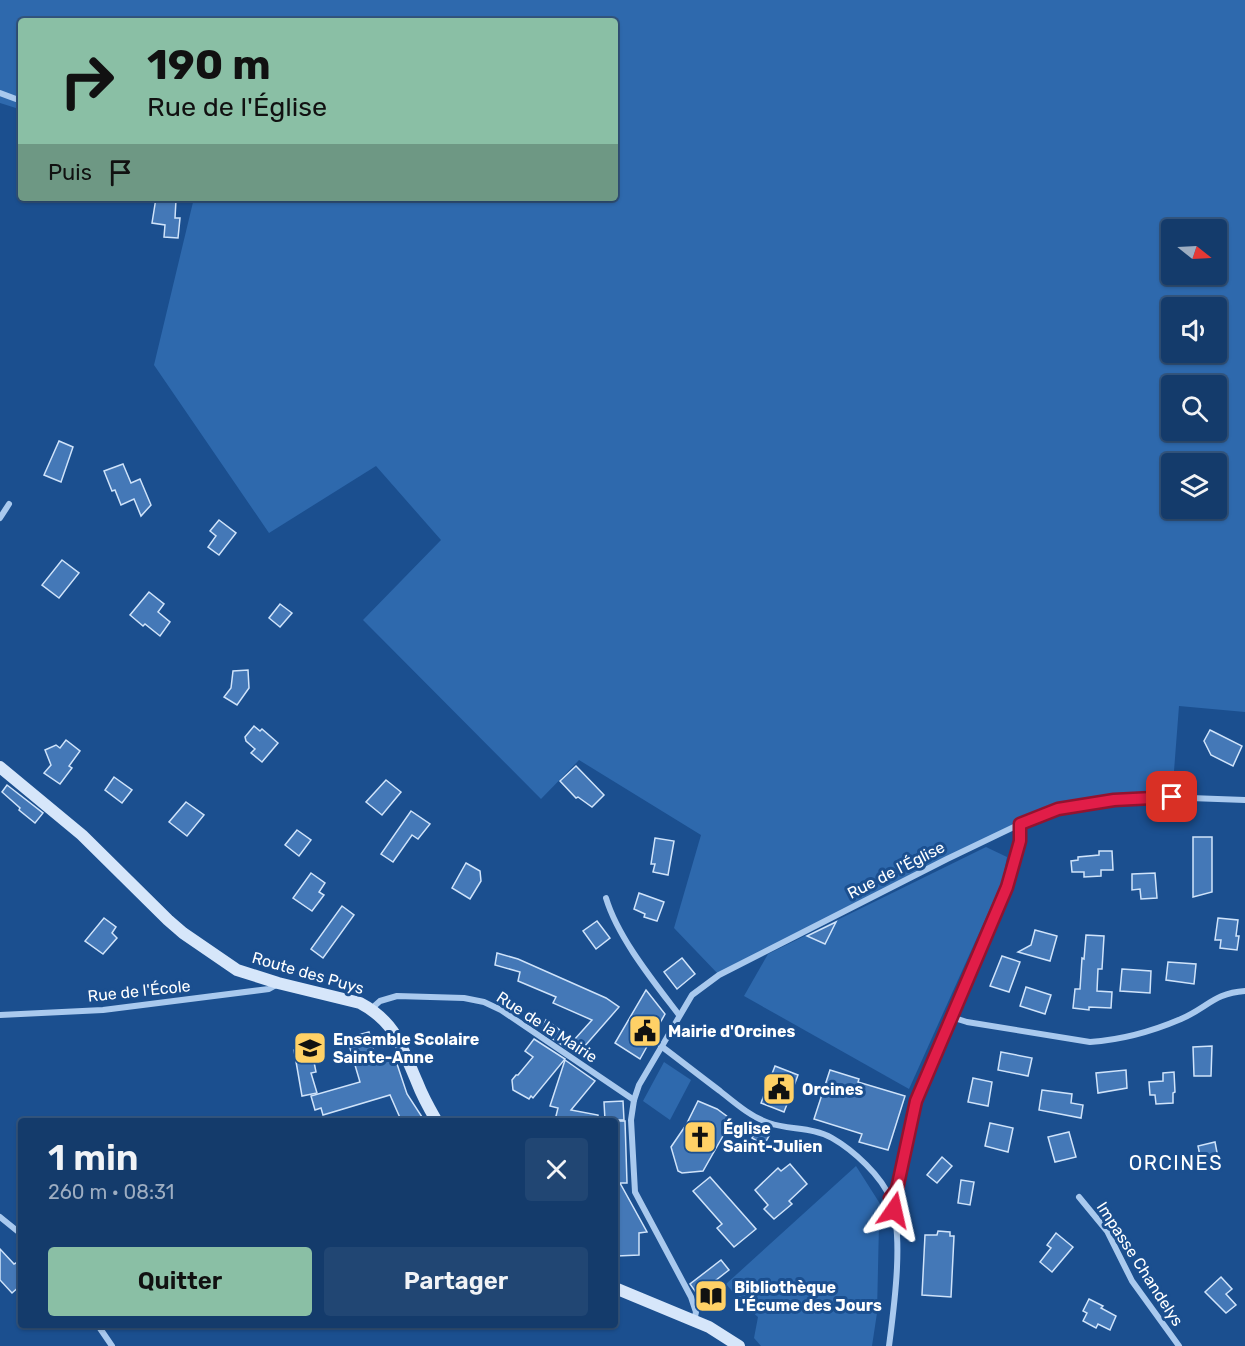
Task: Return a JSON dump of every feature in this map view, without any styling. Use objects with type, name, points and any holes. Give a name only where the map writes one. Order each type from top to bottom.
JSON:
[{"type":"main road","name":"Route des Puys","points":[[0,767],[82,835],[183,933],[237,970],[278,983],[360,1003],[382,1018],[398,1037],[435,1118]]},
{"type":"main road","points":[[618,1289],[709,1327],[739,1346]]},
{"type":"street","points":[[0,93],[16,99]]},
{"type":"street","points":[[0,518],[9,504]]},
{"type":"street","name":"Rue de l'Église","points":[[693,1322],[696,1312],[691,1297],[635,1192],[631,1120],[639,1085],[692,995],[719,975],[947,859],[1020,824],[1058,809],[1114,800],[1172,797],[1245,800]]},
{"type":"street","points":[[890,1198],[897,1189],[916,1101],[1007,887],[1020,841],[1020,824]]},
{"type":"street","points":[[606,898],[611,913],[645,970],[679,1015]]},
{"type":"street","name":"Rue de l'École","points":[[0,1015],[103,1010],[269,989],[278,983]]},
{"type":"street","points":[[951,1017],[967,1022],[1090,1042],[1109,1041],[1183,1018],[1230,992],[1245,991]]},
{"type":"street","name":"Rue de la Mairie","points":[[370,1009],[380,1001],[398,996],[464,998],[484,1002],[501,1010],[634,1100]]},
{"type":"street","points":[[661,1046],[748,1113],[770,1124],[811,1130],[830,1137],[858,1156],[875,1176],[890,1198],[897,1221],[895,1294],[889,1346]]},
{"type":"street","name":"Impasse Chandelys","points":[[1079,1197],[1107,1232],[1132,1281],[1179,1346]]},
{"type":"street","points":[[0,1217],[18,1232]]},
{"type":"street","points":[[100,1328],[112,1346]]},
{"type":"shaded area","points":[[0,0],[1245,0],[1245,712],[1179,706],[1172,797],[1114,799],[1058,809],[1020,824],[719,975],[674,928],[701,835],[579,760],[541,799],[363,620],[441,540],[376,466],[269,533],[154,365],[193,201],[618,201],[618,18],[18,18],[18,109],[0,103]]},
{"type":"shaded area","points":[[986,847],[1007,857],[1002,882],[909,1089],[744,996],[768,954]]},
{"type":"shaded area","points":[[664,1062],[691,1080],[670,1120],[643,1101]]},
{"type":"shaded area","points":[[856,1166],[891,1221],[879,1224],[877,1313],[872,1346],[761,1346],[754,1338],[758,1317],[726,1284]]},
{"type":"building","points":[[156,201],[176,201],[175,218],[180,218],[178,238],[164,237],[165,225],[152,223]]},
{"type":"building","points":[[59,441],[73,447],[61,482],[44,475]]},
{"type":"building","points":[[123,464],[131,483],[140,479],[151,505],[141,516],[134,499],[121,505],[104,471]]},
{"type":"building","points":[[219,520],[236,533],[219,555],[208,547],[216,536],[210,531]]},
{"type":"building","points":[[62,560],[79,573],[59,598],[42,585]]},
{"type":"building","points":[[149,592],[164,604],[158,612],[170,622],[160,636],[130,615]]},
{"type":"building","points":[[280,604],[292,613],[280,627],[269,618]]},
{"type":"building","points":[[248,670],[249,688],[237,705],[224,697],[231,688],[233,671]]},
{"type":"building","points":[[254,726],[260,731],[262,729],[278,743],[262,762],[251,753],[255,749],[245,737]]},
{"type":"building","points":[[1210,730],[1242,746],[1233,766],[1211,755],[1204,741]]},
{"type":"building","points":[[66,740],[80,751],[69,766],[72,768],[60,784],[44,773],[51,765],[45,750],[56,745],[60,748]]},
{"type":"building","points":[[576,766],[604,795],[592,807],[578,797],[576,798],[560,781]]},
{"type":"building","points":[[114,777],[132,790],[122,803],[105,790]]},
{"type":"building","points":[[386,780],[401,792],[382,815],[366,802]]},
{"type":"building","points":[[7,785],[43,813],[35,823],[2,792]]},
{"type":"building","points":[[186,802],[204,815],[187,836],[169,822]]},
{"type":"building","points":[[411,811],[430,824],[418,839],[412,835],[393,862],[381,854]]},
{"type":"building","points":[[297,830],[311,840],[299,856],[285,845]]},
{"type":"building","points":[[1193,837],[1212,837],[1212,892],[1193,897]]},
{"type":"building","points":[[655,838],[674,841],[668,875],[653,872],[655,864],[651,864]]},
{"type":"building","points":[[1099,851],[1112,851],[1113,870],[1101,870],[1101,876],[1084,877],[1084,872],[1072,872],[1071,861],[1078,860],[1078,857],[1099,855]]},
{"type":"building","points":[[466,863],[480,871],[481,881],[470,899],[452,888]]},
{"type":"building","points":[[311,873],[325,883],[319,892],[324,895],[312,911],[293,898]]},
{"type":"building","points":[[1155,873],[1157,898],[1141,899],[1140,889],[1132,890],[1132,874]]},
{"type":"building","points":[[639,893],[664,902],[657,921],[644,917],[645,914],[634,909]]},
{"type":"building","points":[[342,906],[354,915],[323,958],[311,949]]},
{"type":"building","points":[[104,918],[116,927],[112,933],[117,938],[103,954],[85,941]]},
{"type":"building","points":[[1218,918],[1238,920],[1237,950],[1220,948],[1221,940],[1215,940]]},
{"type":"building","points":[[597,921],[610,938],[596,949],[583,931]]},
{"type":"building","points":[[836,922],[825,944],[807,936]]},
{"type":"building","points":[[1035,930],[1057,936],[1050,961],[1018,952],[1031,945]]},
{"type":"building","points":[[1086,935],[1104,936],[1102,969],[1098,969],[1097,991],[1112,992],[1111,1008],[1089,1007],[1089,1010],[1073,1008],[1075,989],[1080,989]]},
{"type":"building","points":[[497,953],[518,959],[606,998],[619,1007],[577,1055],[541,1031],[546,1020],[574,1040],[592,1020],[553,1003],[556,997],[518,981],[520,972],[495,965]]},
{"type":"building","points":[[1002,956],[1020,962],[1009,992],[990,986]]},
{"type":"building","points":[[682,958],[695,974],[677,989],[664,972]]},
{"type":"building","points":[[1168,962],[1196,964],[1194,984],[1166,980]]},
{"type":"building","points":[[1122,969],[1151,971],[1150,993],[1120,991]]},
{"type":"building","points":[[1026,987],[1051,995],[1045,1014],[1020,1006]]},
{"type":"building","name":"Mairie d'Orcines","points":[[646,990],[665,1014],[640,1059],[615,1043]]},
{"type":"building","points":[[369,1032],[376,1060],[394,1055],[407,1094],[423,1118],[400,1118],[390,1095],[323,1115],[321,1108],[315,1110],[311,1096],[360,1082],[347,1038]]},
{"type":"building","points":[[534,1039],[565,1059],[533,1098],[531,1096],[529,1099],[513,1090],[512,1080],[533,1057],[525,1051]]},
{"type":"building","points":[[1212,1046],[1211,1076],[1194,1076],[1193,1047]]},
{"type":"building","points":[[311,1047],[316,1072],[311,1073],[317,1093],[302,1096],[294,1050]]},
{"type":"building","points":[[1001,1052],[1032,1058],[1028,1076],[998,1070]]},
{"type":"building","points":[[565,1060],[595,1081],[571,1110],[598,1115],[598,1118],[556,1118],[558,1108],[550,1106]]},
{"type":"building","name":"Orcines","points":[[775,1066],[798,1075],[784,1112],[761,1103]]},
{"type":"building","points":[[830,1070],[859,1079],[858,1082],[905,1096],[888,1150],[859,1142],[862,1134],[814,1119]]},
{"type":"building","points":[[1126,1070],[1127,1088],[1098,1093],[1096,1073]]},
{"type":"building","points":[[1174,1072],[1173,1103],[1156,1104],[1155,1095],[1150,1095],[1149,1082],[1163,1081],[1163,1073]]},
{"type":"building","points":[[973,1078],[992,1082],[988,1106],[968,1102]]},
{"type":"building","points":[[1042,1090],[1072,1094],[1071,1103],[1083,1105],[1081,1118],[1039,1110]]},
{"type":"building","points":[[623,1101],[624,1120],[605,1118],[604,1102]]},
{"type":"building","name":"Église Saint-Julien","points":[[698,1101],[717,1109],[732,1120],[703,1171],[682,1173],[678,1171],[671,1147]]},
{"type":"building","points":[[618,1121],[625,1121],[627,1183],[620,1183],[647,1232],[639,1233],[639,1255],[618,1256]]},
{"type":"building","points":[[990,1123],[1013,1128],[1008,1152],[985,1146]]},
{"type":"building","points":[[758,1127],[770,1134],[764,1145],[752,1138]]},
{"type":"building","points":[[1069,1132],[1076,1157],[1055,1162],[1048,1137]]},
{"type":"building","points":[[1215,1142],[1220,1168],[1203,1171],[1198,1146]]},
{"type":"building","points":[[942,1157],[952,1166],[937,1183],[927,1175]]},
{"type":"building","points":[[790,1164],[807,1184],[789,1201],[792,1204],[774,1219],[764,1209],[768,1205],[755,1190],[778,1168],[781,1171]]},
{"type":"building","points":[[710,1177],[756,1229],[734,1247],[717,1228],[722,1224],[693,1191]]},
{"type":"building","points":[[961,1180],[974,1182],[970,1205],[958,1203]]},
{"type":"building","points":[[938,1231],[950,1232],[950,1236],[954,1236],[951,1297],[922,1295],[925,1235],[937,1235]]},
{"type":"building","points":[[1056,1233],[1073,1247],[1052,1272],[1040,1262],[1051,1248],[1047,1245]]},
{"type":"building","points":[[0,1249],[18,1265],[18,1288],[12,1293],[0,1280]]},
{"type":"building","points":[[721,1260],[729,1270],[715,1281],[725,1294],[707,1308],[690,1284]]},
{"type":"building","points":[[1221,1277],[1232,1289],[1226,1294],[1236,1305],[1226,1313],[1205,1292]]},
{"type":"building","points":[[1089,1299],[1116,1316],[1110,1330],[1098,1324],[1096,1328],[1083,1321],[1087,1313],[1083,1311]]},
{"type":"place","name":"Mairie d'Orcines","points":[[645,1031]]},
{"type":"place","name":"Ensemble Scolaire Sainte-Anne","points":[[310,1048]]},
{"type":"place","name":"Orcines","points":[[779,1089]]},
{"type":"place","name":"Église Saint-Julien","points":[[700,1137]]},
{"type":"place","name":"Bibliothèque L'Écume des Jours","points":[[711,1296]]},
{"type":"district","name":"ORCINES","points":[[1176,1163]]},
{"type":"route","points":[[894,1210],[890,1198],[897,1189],[916,1101],[1007,887],[1020,841],[1020,824],[1058,809],[1114,800],[1172,797]]}]
